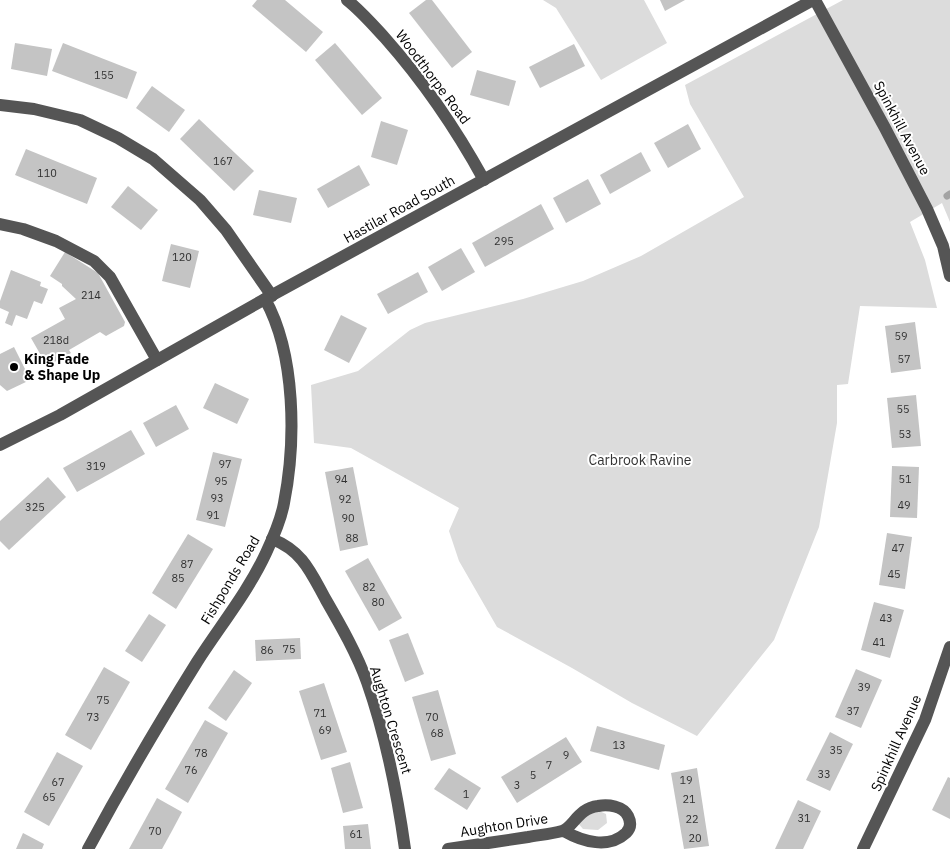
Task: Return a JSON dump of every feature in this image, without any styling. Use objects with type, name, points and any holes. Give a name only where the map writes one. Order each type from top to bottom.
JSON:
[{"type":"street","name":"Woodthorpe Road","points":[[347,0],[359,10],[410,68],[461,139],[484,180]]},
{"type":"street","name":"Hastilar Road South","points":[[0,445],[60,415],[269,298],[814,0]]},
{"type":"street","name":"Spinkhill Avenue","points":[[814,0],[885,128],[927,209],[943,246],[950,276]]},
{"type":"street","name":"Fishponds Road","points":[[0,105],[34,109],[80,120],[118,138],[153,159],[200,200],[226,230],[269,298],[282,339],[287,368],[292,446],[284,505],[272,539],[254,575],[197,662],[88,849]]},
{"type":"street","points":[[0,224],[23,229],[56,241],[94,261],[110,277],[157,360]]},
{"type":"street","name":"Aughton Crescent","points":[[272,539],[285,544],[300,556],[339,623],[366,680],[387,748],[398,800],[405,849]]},
{"type":"street","name":"Spinkhill Avenue","points":[[863,849],[926,720],[950,647]]},
{"type":"street","name":"Aughton Drive","points":[[448,849],[564,831],[576,838],[604,844],[620,840],[629,830],[631,821],[627,812],[617,806],[597,806],[580,813],[564,831]]},
{"type":"green space","points":[[543,0],[644,0],[667,43],[601,80],[556,8]]},
{"type":"green space","name":"Carbrook Ravine","points":[[843,0],[950,0],[950,222],[942,203],[910,222],[925,260],[937,308],[860,306],[848,384],[837,385],[837,423],[819,527],[774,640],[697,736],[632,703],[497,627],[459,561],[449,531],[459,508],[351,448],[314,443],[311,385],[358,371],[410,330],[425,323],[523,299],[583,281],[641,256],[744,197],[690,104],[685,85]]},
{"type":"green space","points":[[595,809],[606,814],[607,823],[598,830],[583,829],[577,822]]},
{"type":"building","points":[[257,0],[285,0],[323,32],[306,52],[252,6]]},
{"type":"building","points":[[426,0],[432,0],[472,52],[452,68],[409,13]]},
{"type":"building","points":[[660,0],[685,0],[665,11]]},
{"type":"building","points":[[15,43],[52,49],[47,76],[11,69]]},
{"type":"building","points":[[63,43],[137,72],[127,99],[52,71]]},
{"type":"building","points":[[335,43],[382,98],[362,115],[315,60]]},
{"type":"building","points":[[574,44],[585,66],[540,88],[529,67]]},
{"type":"building","points":[[477,70],[516,81],[509,106],[470,95]]},
{"type":"building","points":[[152,86],[185,110],[169,132],[136,108]]},
{"type":"building","points":[[199,119],[254,171],[234,191],[180,139]]},
{"type":"building","points":[[381,121],[408,130],[397,165],[371,157]]},
{"type":"building","points":[[688,124],[701,149],[668,168],[654,143]]},
{"type":"building","points":[[26,149],[97,178],[87,204],[15,175]]},
{"type":"building","points":[[641,152],[651,171],[610,194],[600,175]]},
{"type":"building","points":[[359,165],[370,185],[328,208],[317,189]]},
{"type":"building","points":[[588,179],[601,204],[566,223],[553,198]]},
{"type":"building","points":[[128,186],[158,210],[141,230],[111,207]]},
{"type":"building","points":[[259,190],[297,198],[291,223],[253,215]]},
{"type":"building","points":[[541,204],[554,229],[485,267],[472,243]]},
{"type":"building","points":[[171,244],[199,251],[190,288],[162,281]]},
{"type":"building","points":[[461,248],[475,272],[442,291],[428,267]]},
{"type":"building","points":[[65,252],[98,273],[125,322],[124,326],[106,336],[100,332],[69,350],[71,353],[47,366],[31,338],[65,319],[59,308],[76,299],[62,284],[50,276]]},
{"type":"building","points":[[11,270],[41,282],[40,286],[48,289],[42,304],[34,301],[27,319],[16,315],[12,326],[5,323],[9,312],[0,308],[0,301]]},
{"type":"building","points":[[418,272],[428,292],[388,314],[377,294]]},
{"type":"building","points":[[341,315],[367,328],[349,363],[324,350]]},
{"type":"building","points":[[915,322],[921,369],[891,373],[885,326]]},
{"type":"building","points":[[14,347],[29,377],[28,381],[7,391],[0,385],[0,354]]},
{"type":"building","points":[[215,383],[249,399],[237,424],[203,408]]},
{"type":"building","points":[[916,395],[921,446],[892,448],[887,398]]},
{"type":"building","points":[[176,405],[189,429],[156,447],[143,423]]},
{"type":"building","points":[[131,430],[145,454],[77,492],[63,468]]},
{"type":"building","points":[[213,452],[242,459],[225,527],[196,520]]},
{"type":"building","points":[[892,466],[919,467],[917,518],[890,517]]},
{"type":"building","points":[[353,467],[368,545],[340,551],[325,472]]},
{"type":"building","points":[[48,477],[66,497],[9,550],[0,541],[0,521]]},
{"type":"building","points":[[887,533],[912,537],[905,589],[879,585]]},
{"type":"building","points":[[188,534],[213,549],[176,609],[152,593]]},
{"type":"building","points":[[368,558],[402,618],[379,631],[345,571]]},
{"type":"building","points":[[874,602],[904,610],[890,658],[861,650]]},
{"type":"building","points":[[149,614],[166,625],[142,662],[125,651]]},
{"type":"building","points":[[408,633],[424,674],[405,682],[389,640]]},
{"type":"building","points":[[300,638],[301,659],[256,661],[255,640]]},
{"type":"building","points":[[104,667],[130,682],[91,750],[65,735]]},
{"type":"building","points":[[856,669],[882,680],[861,728],[835,717]]},
{"type":"building","points":[[234,670],[252,683],[226,721],[208,708]]},
{"type":"building","points":[[324,683],[347,752],[321,760],[299,691]]},
{"type":"building","points":[[438,690],[456,754],[431,761],[412,697]]},
{"type":"building","points":[[205,720],[228,733],[188,803],[165,789]]},
{"type":"building","points":[[597,726],[665,745],[659,770],[590,751]]},
{"type":"building","points":[[830,732],[853,744],[830,791],[806,780]]},
{"type":"building","points":[[566,737],[582,762],[517,803],[501,777]]},
{"type":"building","points":[[57,752],[83,766],[49,826],[24,812]]},
{"type":"building","points":[[350,762],[363,808],[343,813],[331,768]]},
{"type":"building","points":[[449,768],[481,788],[467,810],[434,789]]},
{"type":"building","points":[[697,768],[709,846],[684,849],[671,773]]},
{"type":"building","points":[[948,777],[950,778],[950,819],[932,810]]},
{"type":"building","points":[[157,798],[182,812],[173,829],[162,849],[129,849]]},
{"type":"building","points":[[798,800],[821,811],[803,849],[775,849]]},
{"type":"building","points":[[368,824],[371,849],[345,849],[343,826]]},
{"type":"building","points":[[23,833],[44,844],[42,849],[16,849]]},
{"type":"place","name":"King Fade & Shape Up","points":[[14,367]]}]
